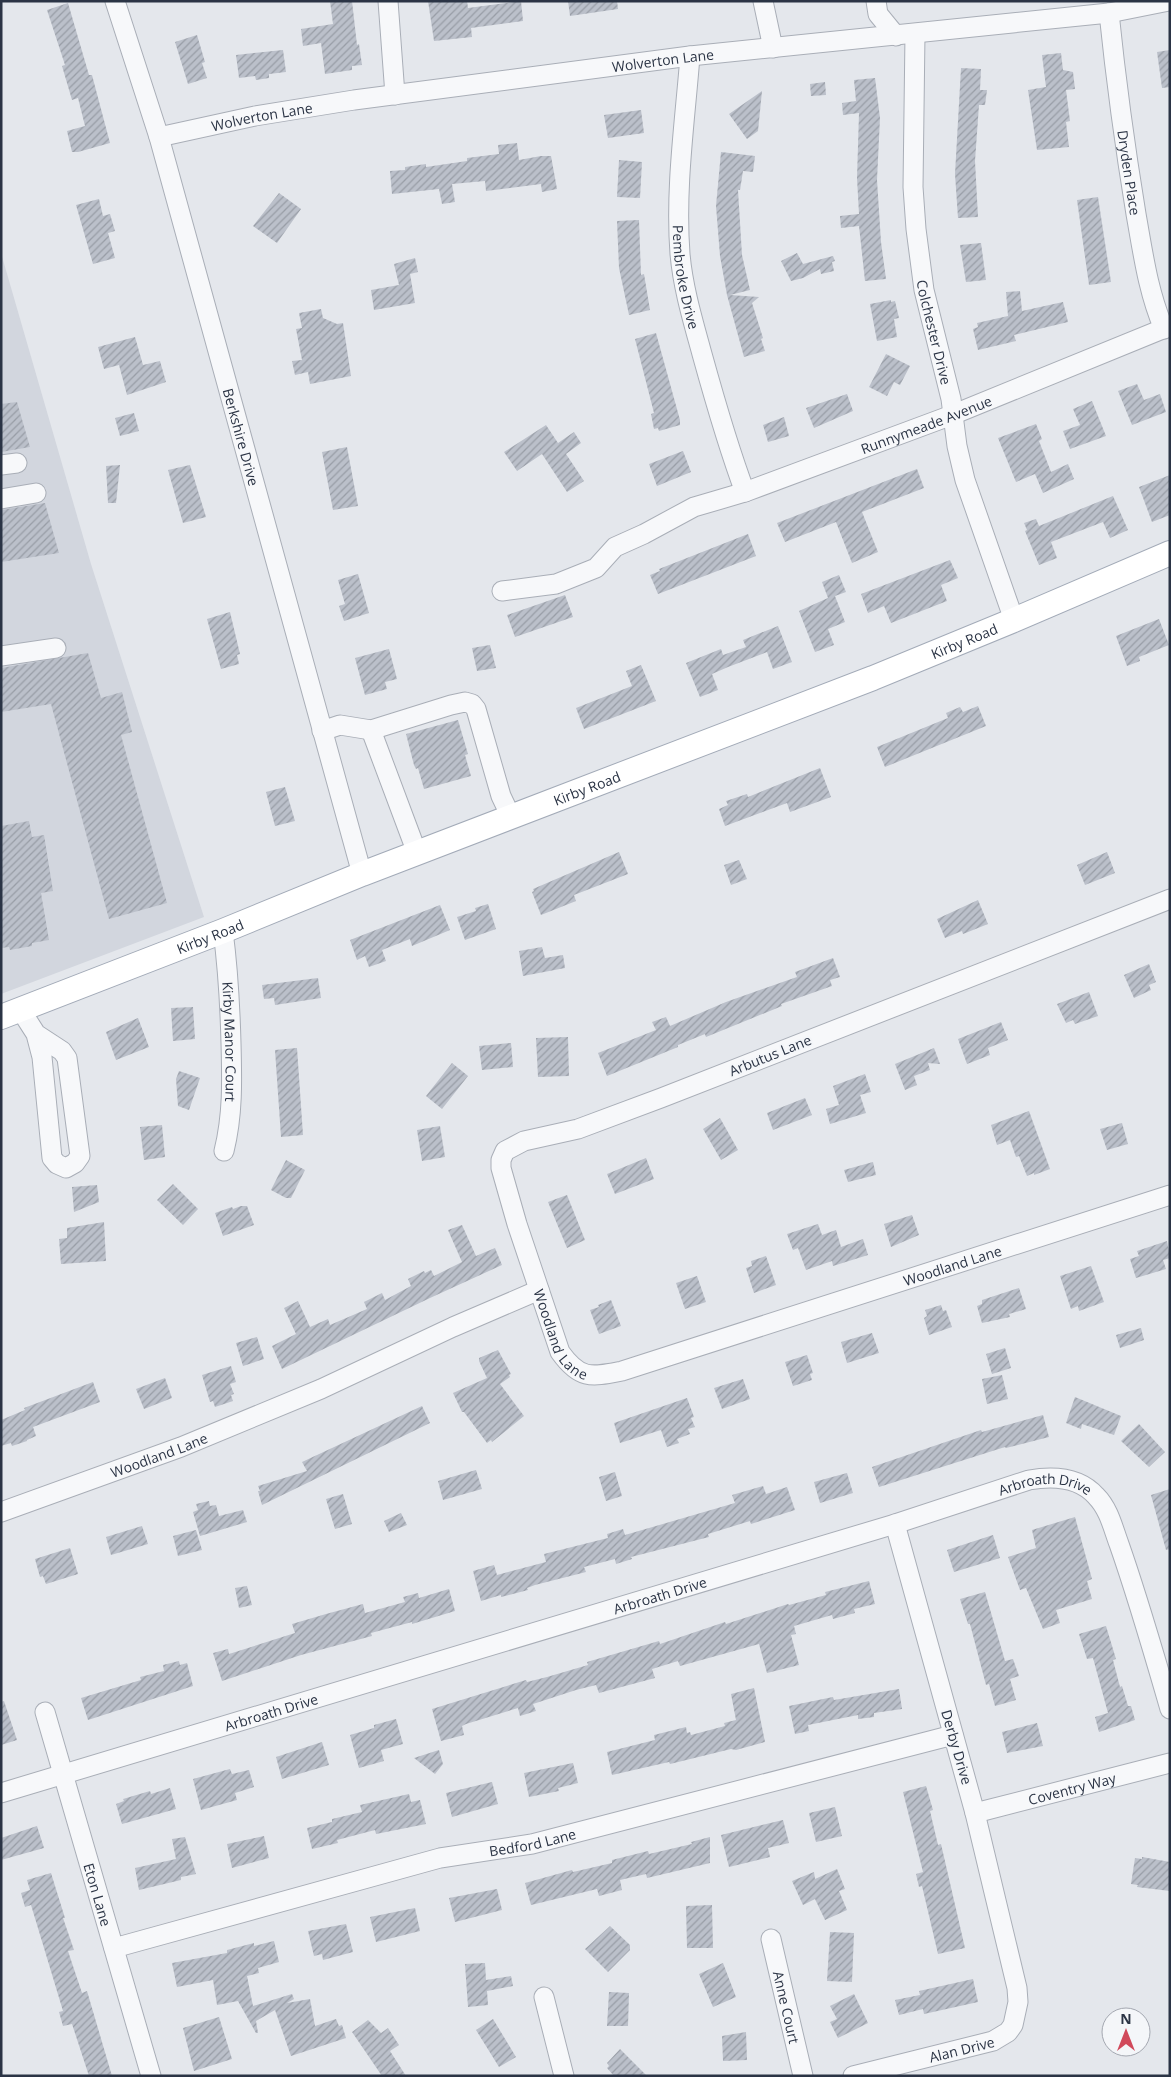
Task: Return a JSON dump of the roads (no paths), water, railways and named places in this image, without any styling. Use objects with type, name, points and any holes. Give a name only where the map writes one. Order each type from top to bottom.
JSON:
[{"type":"main road","name":"Kirby Road","points":[[11,1013],[223,931],[416,853],[873,678],[1170,553]]},
{"type":"street","name":"Berkshire Drive","points":[[115,1],[159,137],[362,874]]},
{"type":"street","points":[[388,1],[395,94]]},
{"type":"street","points":[[763,1],[773,48]]},
{"type":"street","points":[[876,1],[878,14],[896,36]]},
{"type":"street","name":"Wolverton Lane","points":[[159,137],[256,116],[395,94],[690,56],[1109,14],[1169,1]]},
{"type":"street","name":"Dryden Place","points":[[1109,14],[1120,115],[1151,294],[1167,327]]},
{"type":"street","name":"Colchester Drive","points":[[915,34],[913,187],[916,229],[926,298],[951,400],[952,415],[965,480],[1014,620]]},
{"type":"street","name":"Pembroke Drive","points":[[690,56],[679,208],[683,276],[713,394],[745,492]]},
{"type":"street","name":"Runnymeade Avenue","points":[[502,591],[556,584],[596,568],[615,547],[682,515],[694,507],[745,492],[952,415],[1167,327]]},
{"type":"street","points":[[1,499],[36,494]]},
{"type":"street","points":[[1,656],[56,648]]},
{"type":"street","points":[[322,731],[340,725],[371,730],[451,705],[465,702],[472,704],[476,709],[501,796],[511,817]]},
{"type":"street","points":[[371,730],[416,853]]},
{"type":"street","name":"Arbutus Lane","points":[[539,1290],[501,1168],[504,1151],[524,1141],[578,1129],[661,1098],[1170,899]]},
{"type":"street","name":"Kirby Manor Court","points":[[223,931],[230,994],[232,1078],[231,1116],[224,1151]]},
{"type":"street","points":[[11,1013],[36,1034],[62,1051],[67,1058],[80,1156],[66,1168],[57,1164],[52,1158],[42,1057],[36,1034]]},
{"type":"street","name":"Woodland Lane","points":[[1,1512],[200,1440],[321,1389],[453,1327],[539,1290],[560,1352],[570,1366],[576,1371],[602,1375],[622,1371],[1170,1195]]},
{"type":"street","name":"Arbroath Drive","points":[[1,1793],[895,1524],[1029,1480],[1053,1477],[1067,1479],[1081,1485],[1096,1495],[1106,1509],[1126,1566],[1170,1709]]},
{"type":"street","name":"Derby Drive","points":[[895,1524],[975,1813],[1013,1971]]},
{"type":"street","name":"Eton Lane","points":[[45,1712],[151,2076]]},
{"type":"street","name":"Bedford Lane","points":[[114,1948],[440,1858],[532,1844],[953,1735]]},
{"type":"street","name":"Coventry Way","points":[[975,1813],[1170,1764]]},
{"type":"street","name":"Anne Court","points":[[771,1939],[804,2076]]},
{"type":"street","name":"Alan Drive","points":[[854,2076],[994,2041],[1013,2025],[1016,2016],[1018,2002],[1013,1971]]},
{"type":"street","points":[[544,1997],[564,2076]]}]
